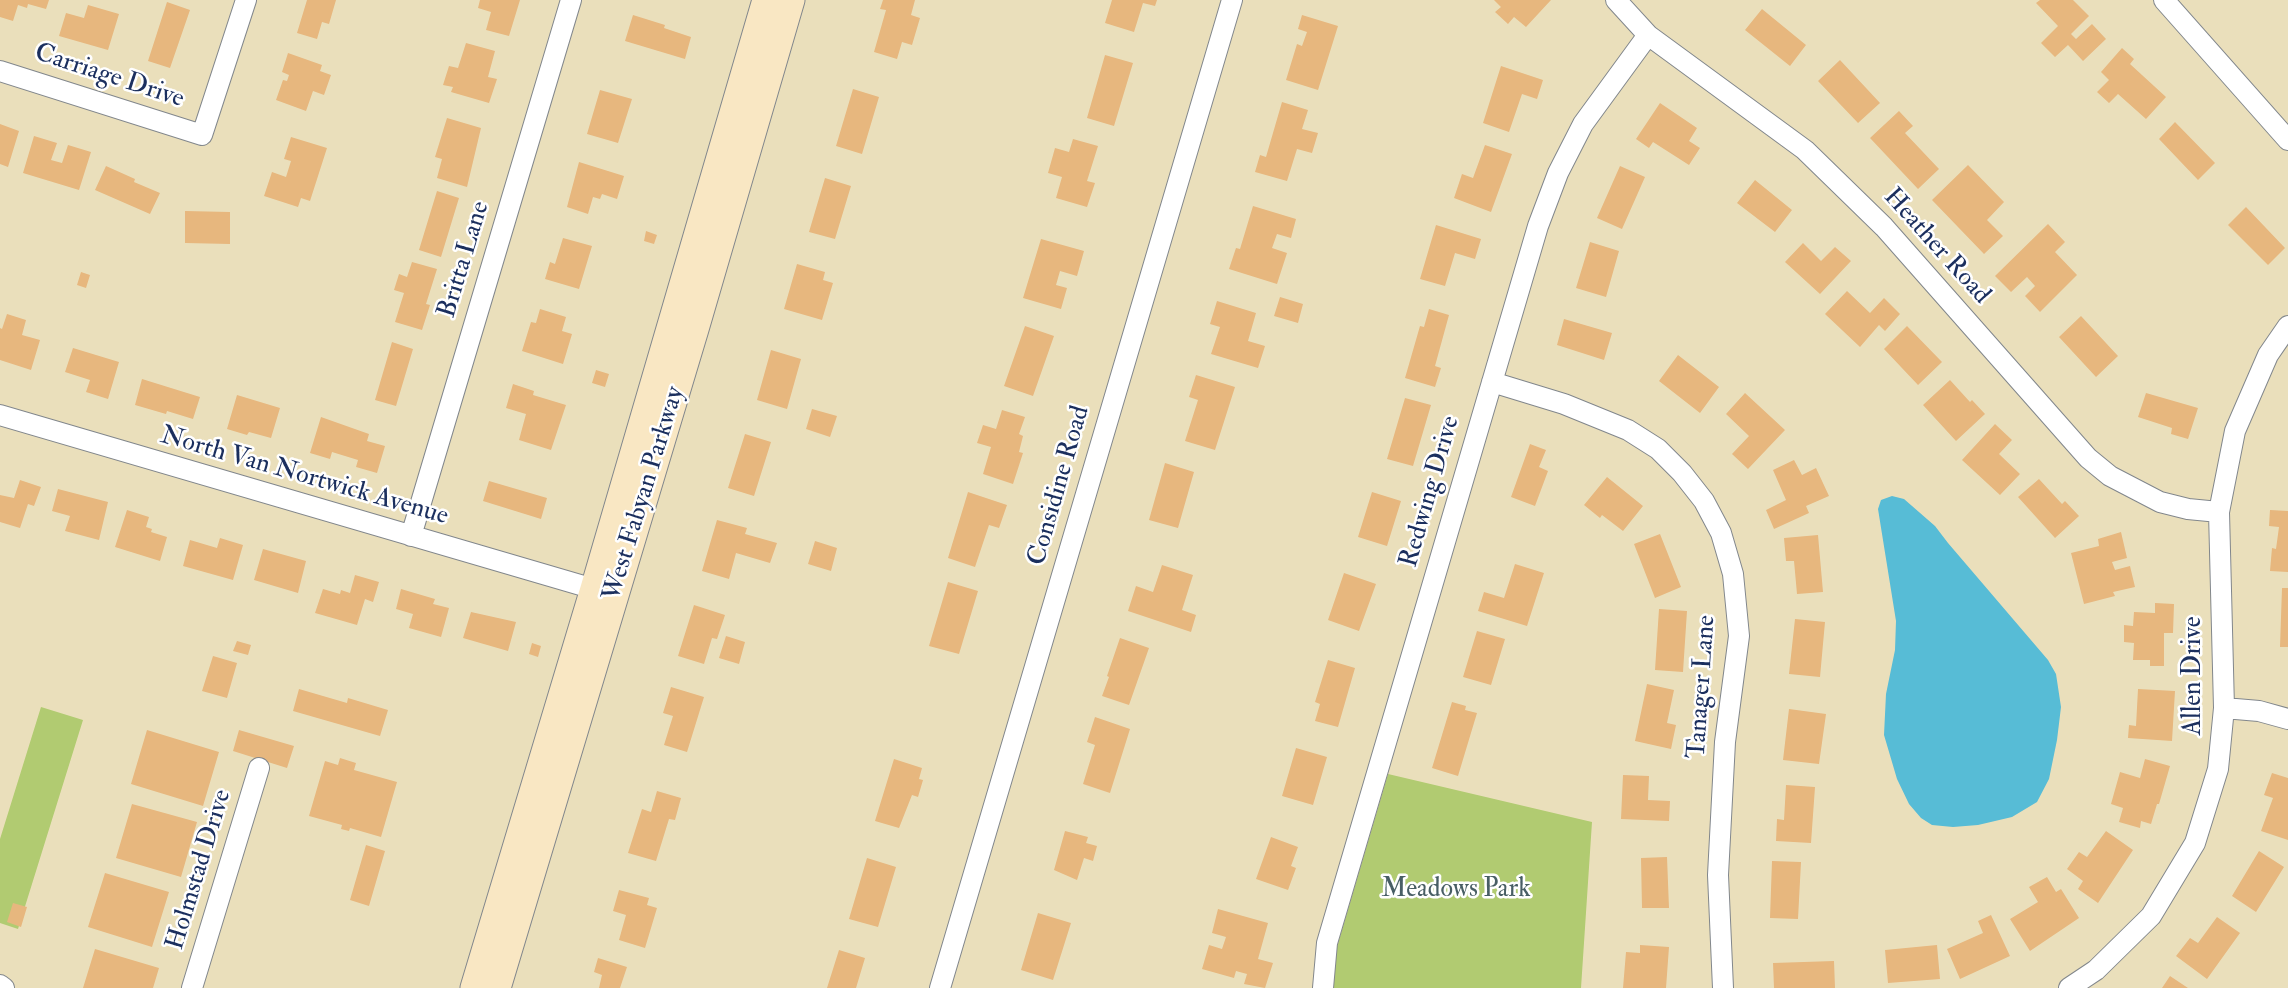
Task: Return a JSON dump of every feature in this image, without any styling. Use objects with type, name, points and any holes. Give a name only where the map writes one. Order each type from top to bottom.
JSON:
[{"type":"main road","name":"West Fabyan Parkway","points":[[474,988],[768,1]]},
{"type":"main road","name":"West Fabyan Parkway","points":[[497,988],[695,329],[768,1]]},
{"type":"street","name":"Carriage Drive","points":[[0,71],[202,135],[246,0]]},
{"type":"street","name":"Britta Lane","points":[[411,536],[571,0]]},
{"type":"street","name":"Considine Road","points":[[940,988],[1232,0]]},
{"type":"street","name":"Heather Road","points":[[1616,0],[1648,35],[1805,150],[1884,227],[2096,464],[2110,476],[2160,502],[2219,512]]},
{"type":"street","points":[[2164,0],[2288,140]]},
{"type":"street","name":"Redwing Drive","points":[[1323,988],[1327,943],[1538,226],[1557,174],[1583,124],[1648,35]]},
{"type":"street","name":"Allen Drive","points":[[2069,988],[2096,970],[2151,916],[2194,843],[2218,770],[2224,708],[2219,512],[2235,431],[2268,355],[2288,326]]},
{"type":"street","name":"Tanager Lane","points":[[1492,382],[1574,408],[1628,430],[1658,449],[1682,473],[1704,501],[1721,533],[1733,574],[1739,636],[1725,742],[1718,875],[1723,988]]},
{"type":"street","name":"North Van Nortwick Avenue","points":[[0,416],[594,589]]},
{"type":"street","points":[[2224,708],[2259,711],[2288,719]]},
{"type":"street","name":"Holmstad Drive","points":[[192,988],[259,768]]},
{"type":"street","points":[[0,985],[4,988]]},
{"type":"green space","points":[[41,707],[83,720],[18,929],[0,923],[0,839]]},
{"type":"green space","name":"Meadows Park","points":[[1388,774],[1592,822],[1581,988],[1334,988],[1334,957]]},
{"type":"water","points":[[1892,496],[1904,499],[1935,526],[2048,660],[2056,674],[2061,707],[2049,779],[2037,802],[2012,817],[1978,825],[1953,827],[1932,825],[1921,818],[1909,804],[1897,779],[1884,735],[1886,694],[1895,650],[1896,621],[1878,509],[1881,500]]},
{"type":"building","points":[[0,0],[49,0],[46,9],[28,4],[27,8],[18,5],[13,21],[0,17]]},
{"type":"building","points":[[307,0],[336,0],[329,24],[322,22],[317,39],[297,33]]},
{"type":"building","points":[[480,0],[520,0],[509,36],[486,30],[491,12],[478,8]]},
{"type":"building","points":[[883,0],[915,0],[911,15],[920,18],[912,45],[902,42],[897,59],[874,52],[886,10],[880,9]]},
{"type":"building","points":[[1112,0],[1157,0],[1155,6],[1143,3],[1134,32],[1105,23]]},
{"type":"building","points":[[1494,0],[1551,0],[1526,27],[1514,17],[1508,24],[1495,12],[1501,7]]},
{"type":"building","points":[[2040,0],[2073,0],[2089,16],[2071,34],[2076,39],[2092,24],[2106,39],[2083,61],[2068,45],[2055,57],[2041,43],[2058,26],[2036,3]]},
{"type":"building","points":[[167,2],[190,10],[170,68],[148,61]]},
{"type":"building","points":[[88,5],[119,14],[108,50],[59,36],[66,13],[84,18]]},
{"type":"building","points":[[1762,9],[1806,45],[1790,66],[1745,30]]},
{"type":"building","points":[[633,15],[665,25],[664,28],[691,37],[685,59],[625,41]]},
{"type":"building","points":[[1302,15],[1338,26],[1318,90],[1286,80],[1297,44],[1302,46],[1307,32],[1298,29]]},
{"type":"building","points":[[466,43],[495,51],[488,77],[497,79],[489,103],[451,92],[453,87],[443,85],[449,66],[458,68]]},
{"type":"building","points":[[2122,48],[2134,59],[2130,64],[2166,97],[2146,119],[2118,94],[2109,103],[2097,92],[2109,80],[2101,72]]},
{"type":"building","points":[[288,53],[322,65],[320,71],[331,75],[324,95],[313,91],[306,111],[276,100],[283,80],[287,81],[289,75],[282,72]]},
{"type":"building","points":[[1105,55],[1133,63],[1114,126],[1087,118]]},
{"type":"building","points":[[1840,60],[1880,103],[1858,123],[1818,81]]},
{"type":"building","points":[[1501,66],[1543,80],[1537,99],[1522,94],[1509,132],[1483,123]]},
{"type":"building","points":[[853,89],[879,97],[862,154],[836,146]]},
{"type":"building","points":[[600,90],[632,99],[618,143],[587,134]]},
{"type":"building","points":[[1282,102],[1308,110],[1302,129],[1318,133],[1312,153],[1297,149],[1287,181],[1255,172],[1260,155],[1266,157]]},
{"type":"building","points":[[1660,103],[1697,128],[1689,141],[1700,148],[1689,165],[1653,142],[1649,148],[1636,139]]},
{"type":"building","points":[[1899,111],[1913,126],[1905,133],[1939,169],[1918,189],[1870,138]]},
{"type":"building","points":[[447,118],[481,128],[467,187],[437,178],[442,159],[435,157]]},
{"type":"building","points":[[2175,122],[2215,163],[2198,180],[2159,139]]},
{"type":"building","points":[[0,124],[19,131],[8,167],[0,164]]},
{"type":"building","points":[[34,136],[57,143],[51,160],[62,163],[68,145],[91,152],[79,190],[23,173]]},
{"type":"building","points":[[291,137],[327,148],[310,201],[301,198],[298,207],[264,196],[272,172],[286,177],[291,161],[284,159]]},
{"type":"building","points":[[1073,139],[1098,146],[1087,181],[1095,183],[1087,207],[1056,198],[1062,177],[1048,173],[1055,148],[1069,152]]},
{"type":"building","points":[[1485,145],[1512,154],[1491,212],[1454,198],[1462,174],[1473,178]]},
{"type":"building","points":[[579,162],[624,176],[617,199],[602,194],[600,199],[593,197],[588,214],[567,207]]},
{"type":"building","points":[[1968,165],[2004,202],[1987,220],[2003,236],[1984,254],[1932,200]]},
{"type":"building","points":[[106,166],[160,193],[150,214],[95,190]]},
{"type":"building","points":[[1620,166],[1645,177],[1622,229],[1597,218]]},
{"type":"building","points":[[825,178],[851,186],[835,239],[809,232]]},
{"type":"building","points":[[1755,180],[1792,210],[1775,232],[1737,203]]},
{"type":"building","points":[[437,191],[459,198],[441,257],[419,250]]},
{"type":"building","points":[[1253,206],[1296,219],[1291,238],[1277,234],[1272,248],[1287,253],[1277,284],[1229,269],[1236,248],[1240,249]]},
{"type":"building","points":[[2246,207],[2285,248],[2268,265],[2228,225]]},
{"type":"building","points":[[185,211],[230,212],[230,244],[185,243]]},
{"type":"building","points":[[2048,224],[2065,242],[2055,252],[2077,275],[2040,312],[2025,296],[2035,286],[2027,277],[2011,292],[1995,276]]},
{"type":"building","points":[[1436,225],[1481,239],[1475,259],[1455,253],[1445,286],[1420,279]]},
{"type":"building","points":[[646,231],[657,235],[654,244],[644,241]]},
{"type":"building","points":[[563,238],[592,246],[579,289],[545,279],[550,262],[555,264]]},
{"type":"building","points":[[1041,239],[1084,251],[1077,276],[1060,271],[1056,285],[1067,288],[1061,309],[1023,298]]},
{"type":"building","points":[[1590,242],[1619,251],[1606,297],[1576,288]]},
{"type":"building","points":[[1803,243],[1821,261],[1835,247],[1851,261],[1820,294],[1785,262]]},
{"type":"building","points":[[412,262],[437,269],[426,304],[430,305],[422,330],[395,322],[404,293],[394,290],[399,274],[407,277]]},
{"type":"building","points":[[797,264],[825,272],[823,280],[833,283],[822,320],[784,309]]},
{"type":"building","points":[[81,272],[90,275],[86,288],[77,285]]},
{"type":"building","points":[[1847,291],[1870,313],[1884,298],[1900,314],[1885,331],[1879,325],[1860,347],[1825,314]]},
{"type":"building","points":[[1280,297],[1303,304],[1298,323],[1274,316]]},
{"type":"building","points":[[1217,301],[1256,313],[1248,341],[1265,346],[1258,368],[1211,354],[1220,327],[1210,324]]},
{"type":"building","points":[[540,309],[566,317],[562,331],[572,334],[563,364],[522,351],[531,322],[536,323]]},
{"type":"building","points":[[1429,309],[1449,315],[1435,366],[1441,368],[1435,387],[1405,378],[1420,326],[1424,327]]},
{"type":"building","points":[[7,314],[26,320],[22,335],[40,340],[31,370],[0,360],[0,328],[2,329]]},
{"type":"building","points":[[2081,316],[2118,356],[2096,377],[2059,337]]},
{"type":"building","points":[[1564,319],[1612,333],[1604,360],[1557,345]]},
{"type":"building","points":[[1025,326],[1054,336],[1033,396],[1004,386]]},
{"type":"building","points":[[1907,326],[1942,362],[1918,385],[1884,349]]},
{"type":"building","points":[[392,342],[413,349],[396,406],[375,400]]},
{"type":"building","points":[[73,348],[119,362],[108,399],[86,392],[90,380],[65,372]]},
{"type":"building","points":[[771,350],[801,359],[787,409],[757,400]]},
{"type":"building","points":[[1678,355],[1719,387],[1700,413],[1659,381]]},
{"type":"building","points":[[596,370],[609,374],[605,387],[592,383]]},
{"type":"building","points":[[1196,375],[1235,387],[1215,450],[1185,441],[1198,400],[1189,397]]},
{"type":"building","points":[[142,379],[200,397],[193,419],[135,405]]},
{"type":"building","points":[[1950,380],[1970,402],[1972,400],[1985,414],[1956,441],[1923,405]]},
{"type":"building","points":[[513,384],[534,391],[533,395],[566,405],[551,450],[519,440],[526,414],[506,408]]},
{"type":"building","points":[[1745,393],[1785,430],[1748,469],[1732,454],[1749,436],[1726,414]]},
{"type":"building","points":[[2146,393],[2198,408],[2188,439],[2171,434],[2172,428],[2138,417]]},
{"type":"building","points":[[237,395],[280,408],[271,438],[249,432],[247,435],[227,429]]},
{"type":"building","points":[[1405,398],[1431,405],[1413,466],[1387,459]]},
{"type":"building","points":[[812,409],[837,416],[830,437],[806,429]]},
{"type":"building","points":[[1002,410],[1025,417],[1019,434],[1023,436],[1019,452],[1023,453],[1013,484],[983,474],[991,447],[977,443],[983,425],[996,429]]},
{"type":"building","points":[[321,417],[369,434],[367,441],[385,446],[377,473],[356,467],[358,460],[332,452],[330,459],[310,453]]},
{"type":"building","points":[[1995,424],[2012,440],[1999,454],[2020,474],[2000,495],[1962,460]]},
{"type":"building","points":[[745,434],[771,442],[754,496],[728,488]]},
{"type":"building","points":[[1530,444],[1546,450],[1539,467],[1548,471],[1535,506],[1511,497]]},
{"type":"building","points":[[1794,460],[1802,475],[1816,468],[1829,496],[1806,506],[1809,513],[1774,529],[1766,510],[1786,500],[1773,470]]},
{"type":"building","points":[[1165,463],[1194,472],[1178,528],[1149,520]]},
{"type":"building","points":[[1607,477],[1643,506],[1623,531],[1602,515],[1600,518],[1584,505]]},
{"type":"building","points":[[2039,479],[2062,504],[2065,501],[2079,516],[2055,538],[2018,497]]},
{"type":"building","points":[[20,480],[41,487],[34,506],[28,504],[20,528],[0,522],[0,495],[14,498]]},
{"type":"building","points":[[489,481],[547,498],[541,519],[483,501]]},
{"type":"building","points":[[58,489],[108,502],[99,540],[65,531],[70,516],[52,511]]},
{"type":"building","points":[[968,492],[1007,505],[999,528],[989,525],[975,567],[948,558]]},
{"type":"building","points":[[1372,492],[1401,501],[1387,546],[1358,537]]},
{"type":"building","points":[[127,510],[149,517],[146,527],[152,529],[151,532],[167,537],[160,561],[115,547]]},
{"type":"building","points":[[2270,510],[2288,511],[2288,572],[2270,571],[2272,548],[2276,549],[2279,527],[2269,526]]},
{"type":"building","points":[[717,520],[747,528],[745,534],[777,543],[770,563],[736,553],[729,579],[702,571]]},
{"type":"building","points":[[2121,532],[2127,558],[2112,562],[2115,570],[2130,566],[2135,587],[2113,592],[2115,596],[2084,604],[2071,553],[2099,546],[2098,539]]},
{"type":"building","points":[[1660,534],[1681,587],[1655,598],[1634,544]]},
{"type":"building","points":[[1818,535],[1823,592],[1797,594],[1794,561],[1786,561],[1784,538]]},
{"type":"building","points":[[220,538],[243,545],[233,580],[183,566],[190,540],[217,548]]},
{"type":"building","points":[[815,541],[837,548],[831,571],[808,564]]},
{"type":"building","points":[[263,549],[306,561],[298,593],[254,580]]},
{"type":"building","points":[[1515,564],[1544,573],[1527,626],[1478,611],[1484,592],[1504,598]]},
{"type":"building","points":[[1162,565],[1193,575],[1182,610],[1196,615],[1191,632],[1128,611],[1136,586],[1153,592]]},
{"type":"building","points":[[1344,573],[1376,584],[1359,631],[1328,620]]},
{"type":"building","points":[[355,575],[379,582],[373,602],[365,599],[357,625],[315,613],[323,589],[340,594],[341,590],[350,593]]},
{"type":"building","points":[[948,582],[978,591],[959,654],[929,646]]},
{"type":"building","points":[[2282,588],[2288,588],[2288,647],[2280,647]]},
{"type":"building","points":[[401,589],[435,599],[433,604],[449,608],[441,637],[409,628],[413,614],[396,609]]},
{"type":"building","points":[[2155,603],[2174,604],[2173,633],[2164,633],[2164,666],[2150,666],[2150,660],[2133,660],[2134,643],[2124,642],[2124,625],[2133,626],[2134,612],[2155,613]]},
{"type":"building","points":[[694,605],[725,615],[717,639],[712,638],[704,664],[678,656]]},
{"type":"building","points":[[1659,609],[1687,611],[1683,672],[1655,670]]},
{"type":"building","points":[[471,612],[516,622],[508,651],[463,638]]},
{"type":"building","points":[[1795,619],[1825,622],[1820,677],[1789,674]]},
{"type":"building","points":[[1477,631],[1505,639],[1491,685],[1463,677]]},
{"type":"building","points":[[726,636],[745,642],[739,664],[719,658]]},
{"type":"building","points":[[1120,638],[1149,648],[1129,705],[1102,696]]},
{"type":"building","points":[[237,641],[251,645],[248,655],[233,651]]},
{"type":"building","points":[[532,643],[541,646],[538,657],[529,654]]},
{"type":"building","points":[[213,656],[237,663],[227,698],[202,691]]},
{"type":"building","points":[[1328,660],[1355,668],[1338,727],[1315,721],[1320,704],[1315,702]]},
{"type":"building","points":[[1647,684],[1674,690],[1667,723],[1676,725],[1671,749],[1635,741]]},
{"type":"building","points":[[671,687],[704,697],[687,752],[664,745],[673,716],[663,713]]},
{"type":"building","points":[[299,689],[347,703],[348,698],[388,710],[380,736],[293,711]]},
{"type":"building","points":[[2138,689],[2175,691],[2172,741],[2128,738],[2129,725],[2136,726]]},
{"type":"building","points":[[1452,702],[1466,706],[1465,710],[1477,713],[1458,776],[1432,768]]},
{"type":"building","points":[[1789,709],[1826,714],[1819,764],[1783,760]]},
{"type":"building","points":[[1095,717],[1130,729],[1110,793],[1083,784],[1095,745],[1087,742]]},
{"type":"building","points":[[147,730],[219,752],[203,806],[131,784]]},
{"type":"building","points":[[239,730],[294,746],[287,768],[233,751]]},
{"type":"building","points":[[1296,748],[1327,757],[1313,805],[1282,796]]},
{"type":"building","points":[[340,758],[356,763],[354,770],[397,782],[381,837],[350,828],[349,831],[341,829],[342,825],[309,816],[325,761],[338,765]]},
{"type":"building","points":[[894,759],[922,768],[919,779],[923,780],[918,797],[912,795],[899,828],[875,821]]},
{"type":"building","points":[[2145,759],[2170,766],[2151,824],[2141,821],[2140,828],[2119,822],[2123,808],[2111,804],[2120,772],[2140,778]]},
{"type":"building","points":[[2272,773],[2288,778],[2288,840],[2261,831],[2273,798],[2264,795]]},
{"type":"building","points":[[1623,775],[1649,776],[1648,800],[1670,801],[1669,821],[1621,819]]},
{"type":"building","points":[[1786,785],[1815,787],[1811,843],[1776,841],[1777,819],[1784,820]]},
{"type":"building","points":[[657,791],[681,798],[675,820],[669,819],[656,861],[628,853],[642,809],[651,812]]},
{"type":"building","points":[[132,804],[197,822],[181,877],[116,858]]},
{"type":"building","points":[[1065,831],[1088,837],[1086,843],[1097,846],[1093,861],[1084,858],[1077,880],[1054,870]]},
{"type":"building","points":[[2106,831],[2133,850],[2098,903],[2078,889],[2083,881],[2067,869],[2079,852],[2087,857]]},
{"type":"building","points":[[1271,837],[1298,847],[1291,866],[1296,868],[1288,890],[1256,879]]},
{"type":"building","points":[[366,845],[385,851],[369,906],[350,900]]},
{"type":"building","points":[[2259,851],[2284,867],[2256,912],[2232,896]]},
{"type":"building","points":[[1667,857],[1669,908],[1642,908],[1641,858]]},
{"type":"building","points":[[867,858],[896,867],[878,927],[849,919]]},
{"type":"building","points":[[1772,861],[1801,862],[1798,919],[1770,918]]},
{"type":"building","points":[[105,873],[169,892],[152,947],[88,927]]},
{"type":"building","points":[[2047,877],[2056,892],[2061,889],[2079,918],[2030,951],[2010,919],[2038,902],[2029,887]]},
{"type":"building","points":[[619,890],[649,898],[647,905],[657,908],[645,948],[619,940],[626,915],[613,911]]},
{"type":"building","points":[[13,903],[27,907],[21,927],[7,922]]},
{"type":"building","points":[[1218,909],[1268,923],[1258,959],[1273,963],[1265,988],[1244,984],[1247,974],[1236,971],[1234,978],[1202,969],[1209,945],[1222,949],[1226,937],[1212,933]]},
{"type":"building","points":[[1038,913],[1071,923],[1053,980],[1021,970]]},
{"type":"building","points":[[1991,915],[2010,956],[1960,979],[1947,949],[1983,933],[1978,921]]},
{"type":"building","points":[[2217,917],[2240,933],[2207,979],[2176,956],[2190,938],[2198,943]]},
{"type":"building","points":[[1640,945],[1669,947],[1666,988],[1623,988],[1626,952],[1640,953]]},
{"type":"building","points":[[1937,945],[1940,979],[1888,983],[1885,950]]},
{"type":"building","points":[[95,949],[159,968],[153,988],[83,988]]},
{"type":"building","points":[[839,950],[865,958],[856,988],[827,988]]},
{"type":"building","points":[[598,958],[627,967],[620,988],[599,988],[602,975],[594,972]]},
{"type":"building","points":[[1834,961],[1835,988],[1774,988],[1773,963]]},
{"type":"building","points":[[2170,976],[2188,988],[2162,988]]}]
